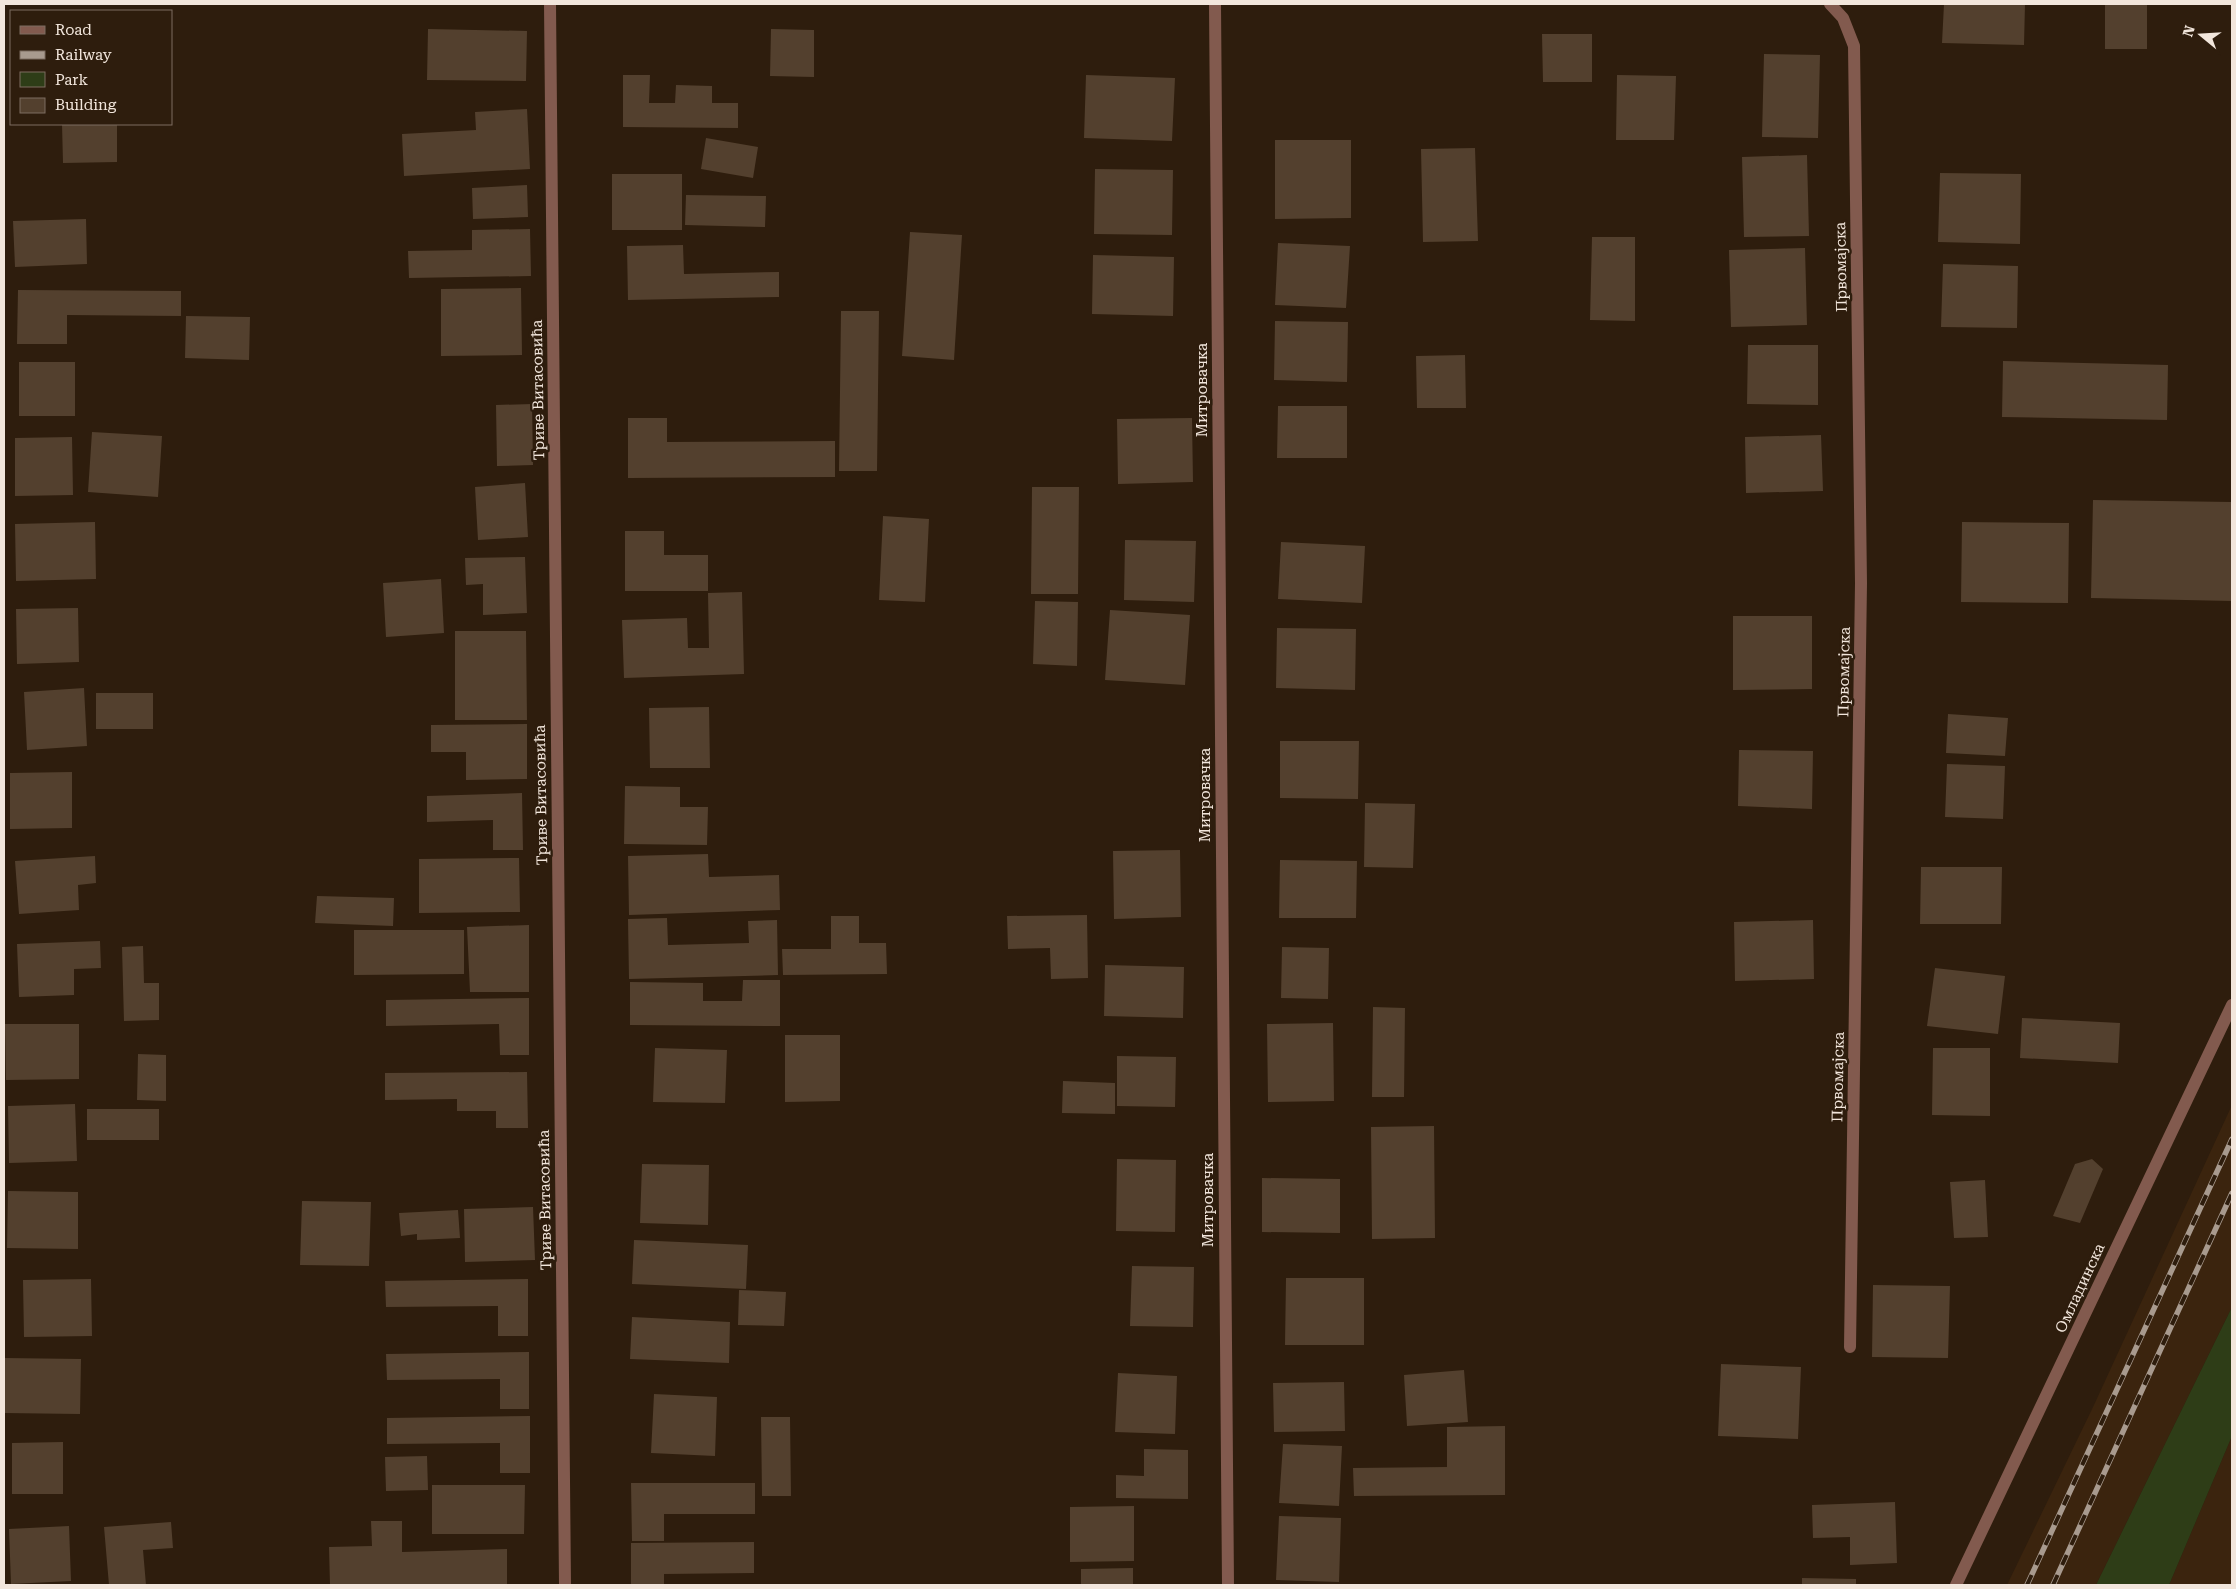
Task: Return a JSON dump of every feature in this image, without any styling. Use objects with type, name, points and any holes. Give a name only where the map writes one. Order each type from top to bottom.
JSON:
[{"type":"street","name":"Триве Витасовића","points":[[550,4],[565,1585]]},
{"type":"street","name":"Митровачка","points":[[1215,4],[1228,1585]]},
{"type":"street","name":"Првомајска","points":[[1830,4],[1843,18],[1854,46],[1855,96],[1861,583],[1850,1347]]},
{"type":"street","name":"Омладинска","points":[[1956,1585],[2232,1005]]},
{"type":"shaded area","points":[[2232,1105],[2232,1307],[2096,1585],[2007,1585],[2094,1405]]},
{"type":"shaded area","points":[[2232,1436],[2232,1585],[2169,1585]]},
{"type":"green space","points":[[2232,1307],[2232,1436],[2169,1585],[2096,1585]]},
{"type":"building","points":[[1944,4],[2025,4],[2024,45],[1942,43]]},
{"type":"building","points":[[2105,4],[2147,4],[2147,49],[2105,49]]},
{"type":"building","points":[[428,29],[527,31],[526,81],[427,80]]},
{"type":"building","points":[[771,29],[814,30],[814,77],[770,76]]},
{"type":"building","points":[[1542,34],[1592,34],[1592,82],[1543,82]]},
{"type":"building","points":[[1764,54],[1820,55],[1818,138],[1762,137]]},
{"type":"building","points":[[623,75],[650,75],[649,103],[675,103],[676,85],[712,86],[712,103],[738,103],[738,128],[623,127]]},
{"type":"building","points":[[1086,75],[1175,78],[1172,141],[1084,138]]},
{"type":"building","points":[[1617,75],[1676,76],[1674,140],[1616,140]]},
{"type":"building","points":[[527,109],[530,169],[404,176],[402,134],[476,130],[475,112]]},
{"type":"building","points":[[62,125],[117,125],[117,162],[63,163]]},
{"type":"building","points":[[706,138],[758,147],[753,178],[701,169]]},
{"type":"building","points":[[1275,140],[1351,140],[1351,218],[1275,219]]},
{"type":"building","points":[[1475,148],[1478,241],[1423,242],[1421,149]]},
{"type":"building","points":[[1807,155],[1809,236],[1744,237],[1742,157]]},
{"type":"building","points":[[1095,169],[1173,170],[1172,235],[1094,234]]},
{"type":"building","points":[[1940,173],[2021,174],[2020,244],[1938,242]]},
{"type":"building","points":[[612,174],[682,174],[682,230],[612,230]]},
{"type":"building","points":[[527,185],[528,217],[473,219],[472,188]]},
{"type":"building","points":[[686,195],[766,196],[765,227],[685,225]]},
{"type":"building","points":[[86,219],[87,264],[15,267],[13,221]]},
{"type":"building","points":[[530,229],[531,276],[409,278],[408,251],[472,250],[472,230]]},
{"type":"building","points":[[910,232],[962,235],[954,360],[902,356]]},
{"type":"building","points":[[1592,237],[1635,237],[1635,321],[1590,320]]},
{"type":"building","points":[[1278,243],[1350,246],[1346,308],[1275,305]]},
{"type":"building","points":[[683,245],[684,274],[779,272],[779,297],[628,300],[627,246]]},
{"type":"building","points":[[1805,248],[1807,325],[1731,327],[1729,250]]},
{"type":"building","points":[[1093,255],[1174,257],[1173,316],[1092,314]]},
{"type":"building","points":[[1943,264],[2018,266],[2017,328],[1941,327]]},
{"type":"building","points":[[521,288],[522,355],[441,356],[441,289]]},
{"type":"building","points":[[18,290],[181,291],[181,316],[67,315],[67,344],[17,344]]},
{"type":"building","points":[[841,311],[879,311],[877,471],[839,471]]},
{"type":"building","points":[[186,316],[250,317],[249,360],[185,358]]},
{"type":"building","points":[[1275,321],[1348,322],[1347,382],[1274,380]]},
{"type":"building","points":[[1748,345],[1818,345],[1818,405],[1747,404]]},
{"type":"building","points":[[1465,355],[1466,408],[1417,408],[1416,356]]},
{"type":"building","points":[[2003,361],[2168,365],[2167,420],[2002,417]]},
{"type":"building","points":[[19,362],[75,362],[75,416],[19,416]]},
{"type":"building","points":[[532,404],[533,465],[497,466],[496,405]]},
{"type":"building","points":[[1278,406],[1347,406],[1347,458],[1277,458]]},
{"type":"building","points":[[628,418],[667,418],[667,442],[835,441],[835,477],[628,478]]},
{"type":"building","points":[[1192,418],[1193,482],[1118,484],[1117,419]]},
{"type":"building","points":[[92,432],[162,436],[158,497],[88,492]]},
{"type":"building","points":[[1821,435],[1823,491],[1746,493],[1745,437]]},
{"type":"building","points":[[72,437],[73,495],[15,496],[15,438]]},
{"type":"building","points":[[525,483],[528,537],[478,540],[475,487]]},
{"type":"building","points":[[1032,487],[1079,487],[1078,594],[1031,594]]},
{"type":"building","points":[[2093,500],[2232,502],[2232,601],[2091,598]]},
{"type":"building","points":[[883,516],[929,519],[925,602],[879,600]]},
{"type":"building","points":[[95,522],[96,579],[16,581],[15,524]]},
{"type":"building","points":[[1962,522],[2069,523],[2068,603],[1961,602]]},
{"type":"building","points":[[625,531],[664,531],[664,555],[708,555],[708,591],[625,591]]},
{"type":"building","points":[[1125,540],[1196,541],[1194,602],[1124,600]]},
{"type":"building","points":[[1281,542],[1365,546],[1362,603],[1278,599]]},
{"type":"building","points":[[525,557],[527,613],[483,615],[483,584],[466,585],[465,558]]},
{"type":"building","points":[[441,579],[444,633],[386,637],[383,583]]},
{"type":"building","points":[[742,592],[744,674],[624,678],[622,620],[687,618],[688,648],[709,648],[708,593]]},
{"type":"building","points":[[1035,601],[1078,602],[1077,666],[1033,664]]},
{"type":"building","points":[[78,608],[79,662],[17,664],[16,609]]},
{"type":"building","points":[[1110,610],[1190,615],[1185,685],[1105,680]]},
{"type":"building","points":[[1733,616],[1812,616],[1812,689],[1733,690]]},
{"type":"building","points":[[1277,628],[1356,629],[1355,690],[1276,688]]},
{"type":"building","points":[[455,631],[526,631],[527,720],[455,720]]},
{"type":"building","points":[[84,688],[87,746],[27,750],[24,692]]},
{"type":"building","points":[[96,693],[153,693],[153,729],[96,729]]},
{"type":"building","points":[[709,707],[710,768],[650,768],[649,708]]},
{"type":"building","points":[[1948,714],[2008,718],[2005,756],[1946,753]]},
{"type":"building","points":[[527,724],[527,779],[466,780],[466,752],[431,752],[431,725]]},
{"type":"building","points":[[1280,741],[1359,741],[1358,799],[1280,798]]},
{"type":"building","points":[[1739,750],[1813,751],[1812,809],[1738,806]]},
{"type":"building","points":[[1947,764],[2005,766],[2003,819],[1945,817]]},
{"type":"building","points":[[72,772],[72,828],[10,829],[10,773]]},
{"type":"building","points":[[625,786],[680,787],[680,807],[708,807],[707,845],[624,844]]},
{"type":"building","points":[[522,793],[523,850],[493,850],[493,820],[427,822],[427,796]]},
{"type":"building","points":[[1365,803],[1415,804],[1413,868],[1364,867]]},
{"type":"building","points":[[1180,850],[1181,917],[1114,919],[1113,851]]},
{"type":"building","points":[[708,854],[709,877],[779,875],[780,910],[629,915],[628,856]]},
{"type":"building","points":[[95,856],[96,883],[78,885],[79,910],[19,914],[15,861]]},
{"type":"building","points":[[519,858],[520,912],[419,913],[419,859]]},
{"type":"building","points":[[1280,860],[1357,861],[1356,918],[1279,918]]},
{"type":"building","points":[[1921,867],[2002,867],[2001,924],[1920,924]]},
{"type":"building","points":[[317,896],[394,898],[393,926],[315,923]]},
{"type":"building","points":[[1087,915],[1088,978],[1051,979],[1050,948],[1008,949],[1007,916]]},
{"type":"building","points":[[831,916],[859,916],[859,943],[886,943],[887,974],[783,975],[782,949],[831,949]]},
{"type":"building","points":[[667,918],[668,945],[749,943],[748,921],[777,920],[778,975],[629,979],[628,919]]},
{"type":"building","points":[[1813,920],[1814,979],[1735,981],[1734,922]]},
{"type":"building","points":[[529,925],[529,992],[470,992],[467,927]]},
{"type":"building","points":[[354,930],[464,930],[464,974],[354,975]]},
{"type":"building","points":[[100,941],[101,968],[74,969],[74,995],[19,997],[17,944]]},
{"type":"building","points":[[143,946],[144,983],[159,983],[159,1020],[124,1021],[122,947]]},
{"type":"building","points":[[1282,947],[1329,948],[1328,999],[1281,998]]},
{"type":"building","points":[[1105,965],[1184,967],[1183,1018],[1104,1016]]},
{"type":"building","points":[[1935,968],[2005,976],[1998,1034],[1927,1026]]},
{"type":"building","points":[[743,980],[780,980],[780,1026],[630,1025],[630,982],[703,983],[703,1001],[742,1001]]},
{"type":"building","points":[[529,998],[529,1055],[500,1055],[499,1024],[386,1026],[386,1000]]},
{"type":"building","points":[[1373,1007],[1405,1008],[1404,1097],[1372,1097]]},
{"type":"building","points":[[2022,1018],[2120,1023],[2118,1063],[2020,1058]]},
{"type":"building","points":[[1333,1023],[1334,1101],[1268,1102],[1267,1024]]},
{"type":"building","points":[[5,1024],[79,1024],[79,1079],[6,1080]]},
{"type":"building","points":[[785,1035],[840,1035],[840,1101],[785,1102]]},
{"type":"building","points":[[655,1048],[727,1050],[725,1103],[653,1102]]},
{"type":"building","points":[[1933,1048],[1990,1048],[1990,1116],[1932,1115]]},
{"type":"building","points":[[138,1054],[166,1055],[166,1101],[137,1100]]},
{"type":"building","points":[[1117,1056],[1176,1057],[1175,1107],[1117,1106]]},
{"type":"building","points":[[527,1072],[528,1128],[496,1128],[496,1111],[457,1111],[457,1099],[385,1100],[385,1073]]},
{"type":"building","points":[[1063,1081],[1115,1083],[1115,1114],[1062,1113]]},
{"type":"building","points":[[75,1104],[77,1161],[9,1163],[8,1106]]},
{"type":"building","points":[[87,1109],[159,1109],[159,1140],[87,1140]]},
{"type":"building","points":[[1434,1126],[1435,1238],[1372,1239],[1371,1127]]},
{"type":"building","points":[[1117,1159],[1176,1160],[1175,1232],[1116,1231]]},
{"type":"building","points":[[2092,1159],[2103,1169],[2080,1223],[2053,1216],[2075,1164]]},
{"type":"building","points":[[642,1164],[709,1165],[708,1225],[640,1223]]},
{"type":"building","points":[[1262,1178],[1340,1179],[1340,1233],[1262,1232]]},
{"type":"building","points":[[1985,1180],[1988,1237],[1954,1238],[1950,1182]]},
{"type":"building","points":[[8,1191],[78,1192],[78,1249],[7,1248]]},
{"type":"building","points":[[302,1201],[371,1202],[369,1266],[300,1265]]},
{"type":"building","points":[[533,1207],[535,1260],[465,1262],[464,1209]]},
{"type":"building","points":[[458,1210],[460,1238],[417,1240],[417,1234],[401,1236],[399,1213]]},
{"type":"building","points":[[634,1240],[748,1245],[746,1289],[632,1284]]},
{"type":"building","points":[[1132,1266],[1194,1267],[1193,1327],[1130,1326]]},
{"type":"building","points":[[1286,1278],[1364,1278],[1364,1345],[1285,1345]]},
{"type":"building","points":[[91,1279],[92,1336],[24,1337],[23,1280]]},
{"type":"building","points":[[528,1279],[528,1336],[498,1336],[498,1306],[386,1307],[385,1281]]},
{"type":"building","points":[[1873,1285],[1950,1286],[1948,1358],[1872,1357]]},
{"type":"building","points":[[739,1290],[786,1292],[784,1326],[738,1325]]},
{"type":"building","points":[[632,1317],[730,1322],[729,1363],[630,1359]]},
{"type":"building","points":[[529,1352],[529,1409],[500,1409],[500,1379],[387,1380],[386,1354]]},
{"type":"building","points":[[4,1358],[81,1359],[80,1414],[4,1413]]},
{"type":"building","points":[[1721,1364],[1801,1367],[1798,1439],[1718,1436]]},
{"type":"building","points":[[1464,1370],[1468,1422],[1407,1426],[1404,1375]]},
{"type":"building","points":[[1118,1373],[1177,1376],[1175,1434],[1115,1432]]},
{"type":"building","points":[[1344,1382],[1345,1431],[1274,1432],[1273,1383]]},
{"type":"building","points":[[654,1394],[717,1397],[715,1456],[651,1453]]},
{"type":"building","points":[[530,1416],[530,1473],[500,1473],[500,1443],[387,1444],[387,1418]]},
{"type":"building","points":[[761,1417],[790,1417],[791,1496],[762,1496]]},
{"type":"building","points":[[1505,1426],[1505,1495],[1354,1496],[1353,1468],[1447,1467],[1447,1427]]},
{"type":"building","points":[[63,1442],[63,1494],[12,1494],[12,1443]]},
{"type":"building","points":[[1283,1444],[1342,1446],[1339,1506],[1279,1503]]},
{"type":"building","points":[[1144,1449],[1188,1450],[1188,1499],[1116,1498],[1116,1475],[1144,1476]]},
{"type":"building","points":[[427,1456],[428,1490],[386,1491],[385,1457]]},
{"type":"building","points":[[631,1483],[755,1483],[755,1514],[664,1514],[664,1541],[632,1541]]},
{"type":"building","points":[[432,1485],[525,1485],[524,1534],[432,1534]]},
{"type":"building","points":[[1895,1502],[1897,1563],[1850,1565],[1850,1537],[1813,1538],[1812,1505]]},
{"type":"building","points":[[1134,1506],[1134,1561],[1070,1562],[1070,1507]]},
{"type":"building","points":[[1279,1516],[1341,1518],[1339,1582],[1276,1580]]},
{"type":"building","points":[[371,1521],[402,1521],[402,1552],[507,1549],[507,1585],[330,1585],[329,1547],[372,1546]]},
{"type":"building","points":[[171,1522],[173,1548],[143,1550],[146,1585],[109,1585],[104,1527]]},
{"type":"building","points":[[69,1526],[71,1581],[11,1584],[9,1529]]},
{"type":"building","points":[[754,1542],[754,1573],[664,1574],[664,1585],[631,1585],[631,1543]]},
{"type":"building","points":[[1133,1568],[1133,1585],[1081,1585],[1081,1569]]},
{"type":"building","points":[[1802,1578],[1856,1579],[1856,1585],[1802,1585]]},
{"type":"railway","points":[[2027,1585],[2232,1139]]},
{"type":"railway","points":[[2053,1585],[2232,1193]]}]
